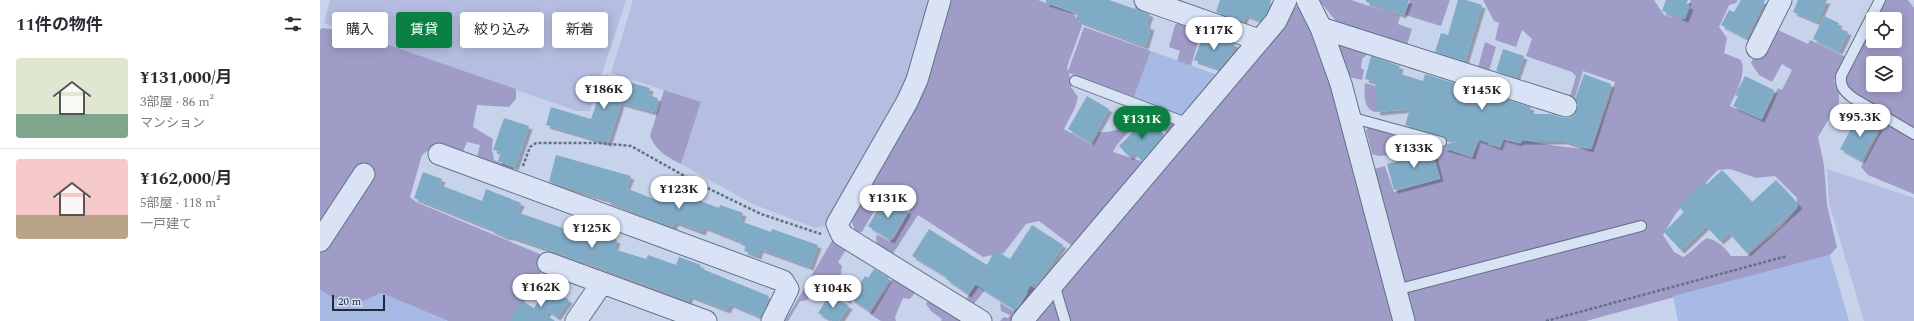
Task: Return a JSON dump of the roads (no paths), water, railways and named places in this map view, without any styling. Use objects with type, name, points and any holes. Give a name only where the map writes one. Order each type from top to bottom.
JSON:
[{"type":"street","points":[[940,0],[917,80],[907,102],[837,224],[842,235],[981,321]]},
{"type":"street","points":[[1145,0],[1260,40]]},
{"type":"street","points":[[1022,321],[1276,21],[1286,0]]},
{"type":"street","points":[[1307,0],[1321,28],[1341,84],[1404,321]]},
{"type":"street","points":[[1757,48],[1781,0]]},
{"type":"street","points":[[1321,28],[1566,106]]},
{"type":"street","points":[[439,154],[783,282],[788,289],[772,321]]},
{"type":"street","points":[[320,242],[364,174]]},
{"type":"street","points":[[548,262],[706,321]]},
{"type":"street","points":[[576,321],[602,283]]},
{"type":"lane","points":[[1880,0],[1841,76],[1840,84],[1844,91],[1853,98],[1914,134]]},
{"type":"lane","points":[[1075,81],[1189,124]]},
{"type":"lane","points":[[1350,117],[1441,142]]},
{"type":"lane","points":[[1396,290],[1641,226]]},
{"type":"lane","points":[[1054,284],[1065,321]]}]
